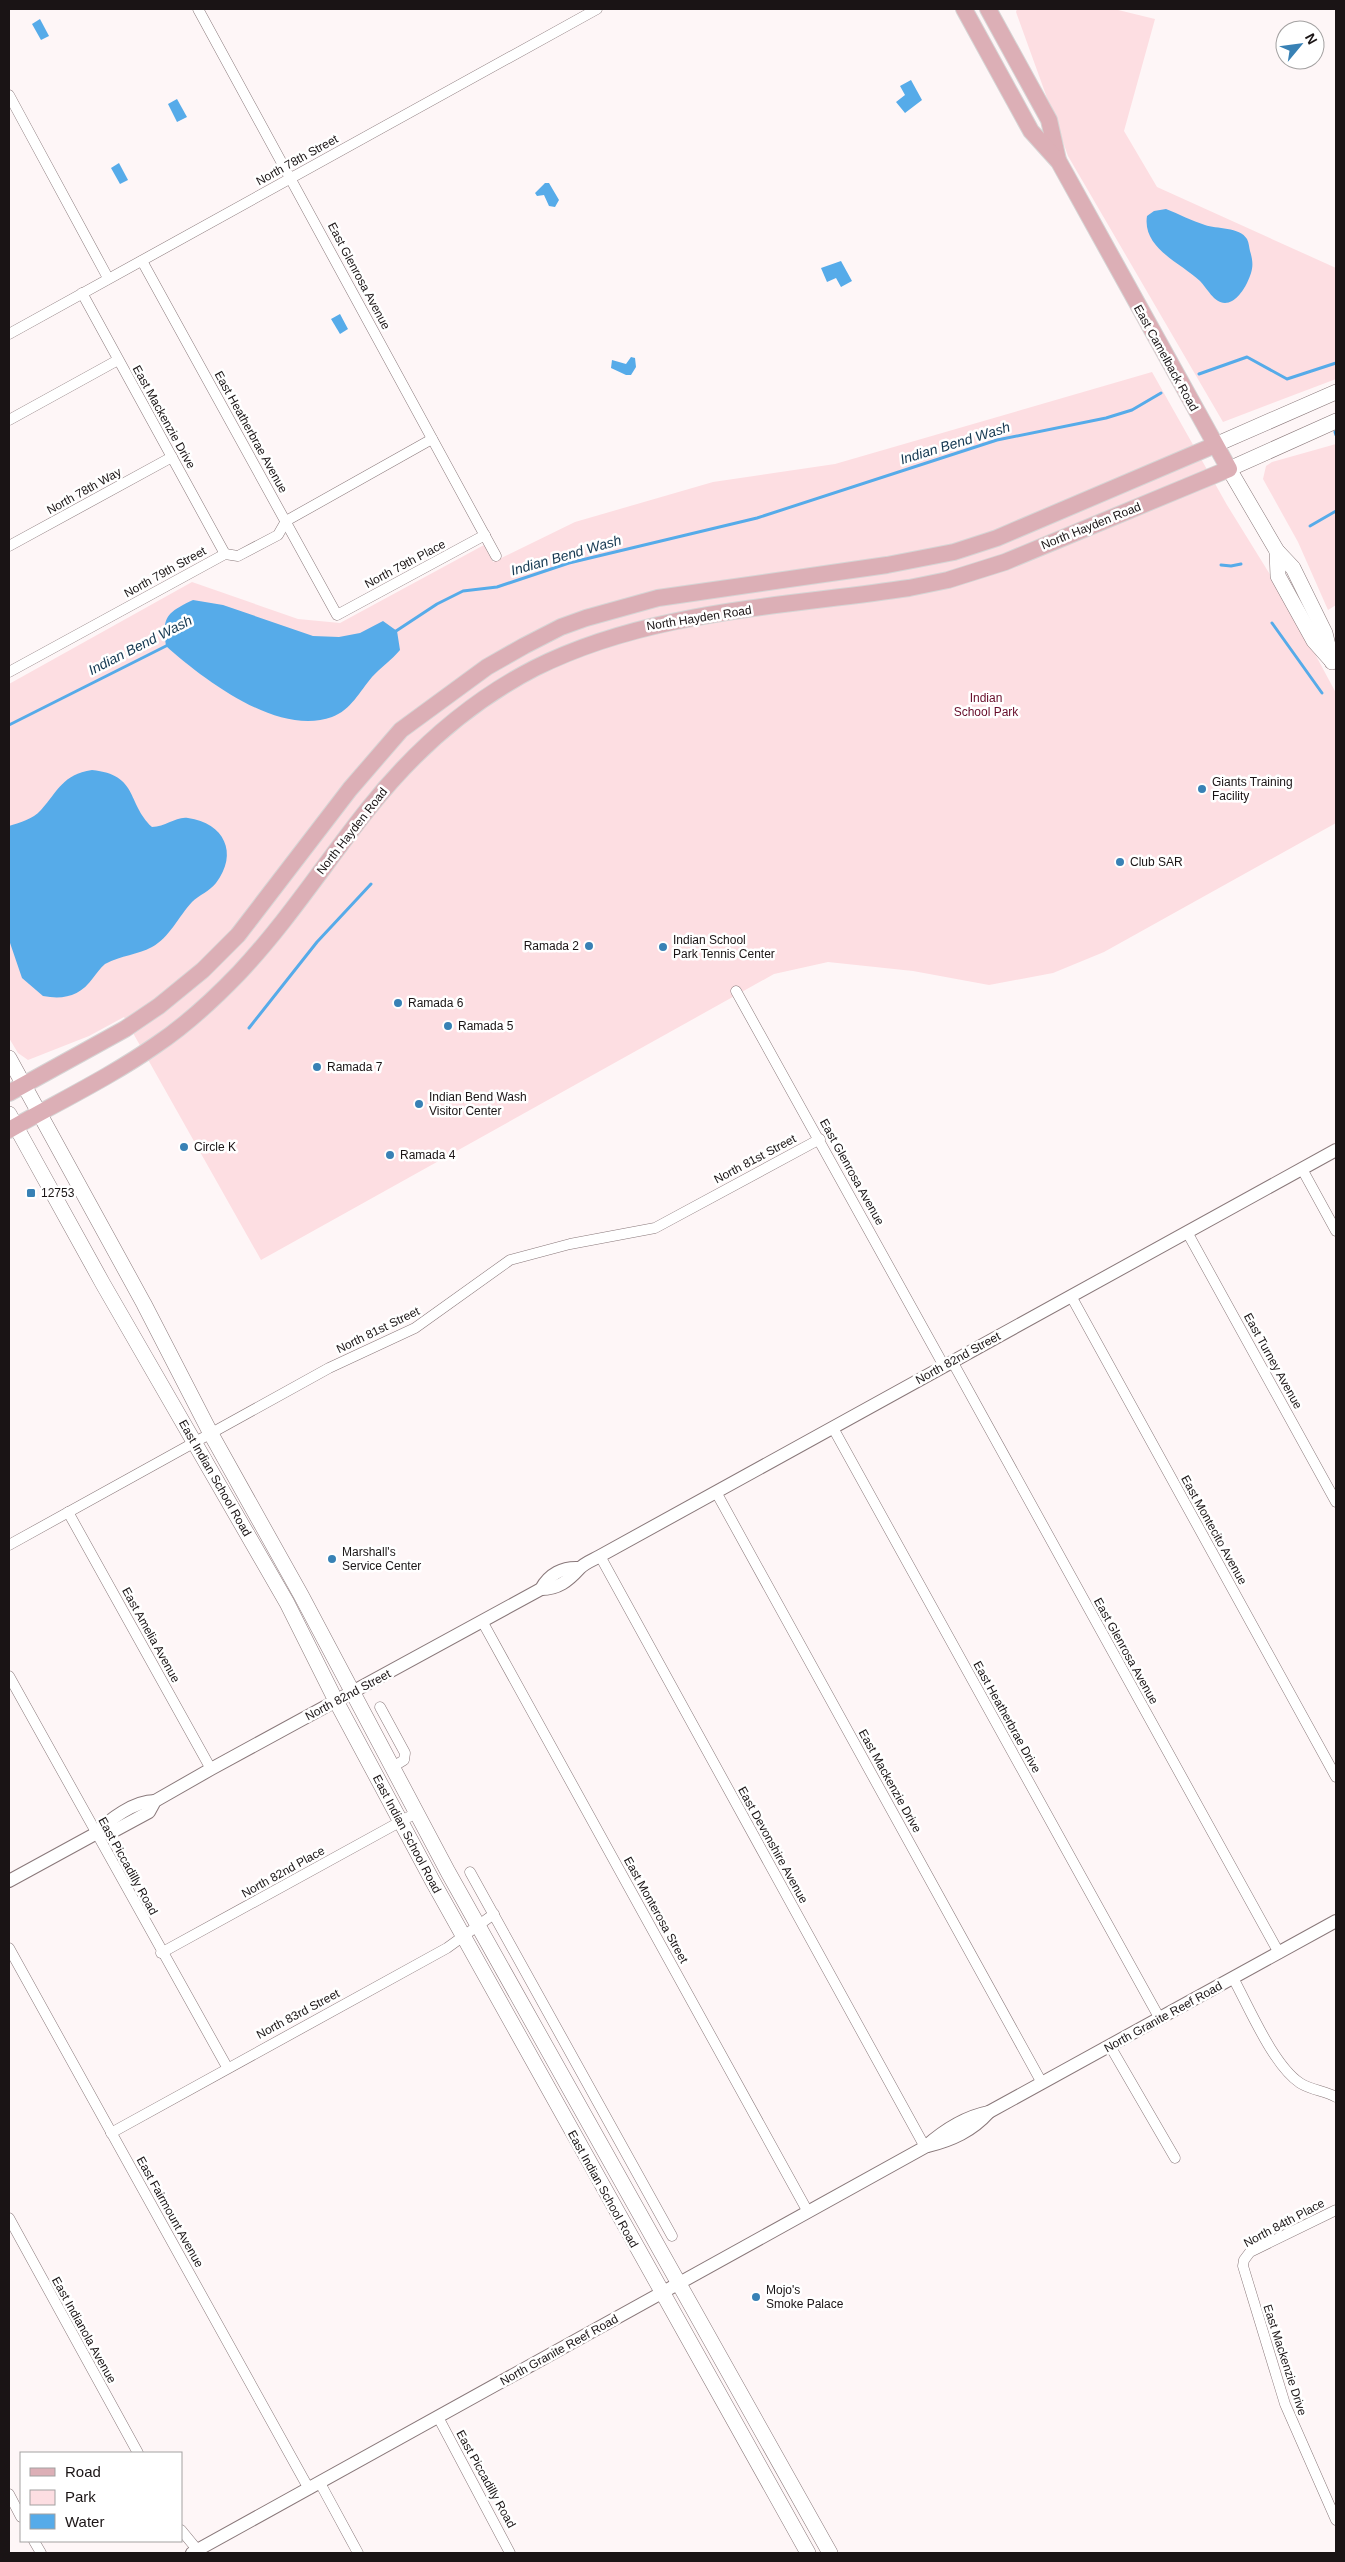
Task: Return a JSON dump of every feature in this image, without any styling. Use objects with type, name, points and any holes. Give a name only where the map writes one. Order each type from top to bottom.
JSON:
[{"type":"main road","name":"East Camelback Road","points":[[964,9],[1031,131],[1059,162],[1215,445],[1277,551],[1278,576],[1314,641],[1334,666]]},
{"type":"main road","name":"East Camelback Road","points":[[988,9],[1049,120],[1059,162]]},
{"type":"main road","name":"North Hayden Road","points":[[9,1094],[125,1029],[159,1006],[203,970],[238,935],[350,789],[400,730],[487,667],[524,646],[561,627],[586,618],[658,598],[887,565],[954,552],[997,538],[1336,392]]},
{"type":"main road","name":"North Hayden Road","points":[[11,1124],[38,1113],[143,1054],[217,995],[263,946],[369,808],[406,765],[456,719],[532,670],[590,644],[656,624],[891,591],[948,580],[1005,562],[1230,469],[1336,421]]},
{"type":"main road","name":"East Indian School Road","points":[[9,1058],[144,1304],[211,1434],[301,1595],[391,1768],[648,2231],[830,2553]]},
{"type":"main road","name":"East Indian School Road","points":[[11,1124],[196,1442],[287,1603],[400,1822],[808,2553]]},
{"type":"street","name":"East Glenrosa Avenue","points":[[198,9],[496,556]]},
{"type":"street","name":"North 78th Street","points":[[9,334],[597,9]]},
{"type":"street","points":[[9,95],[108,278]]},
{"type":"street","name":"East Heatherbrae Avenue","points":[[142,261],[338,615]]},
{"type":"street","name":"East Mackenzie Drive","points":[[82,293],[225,554]]},
{"type":"street","points":[[9,420],[118,360]]},
{"type":"street","name":"North 79th Street","points":[[9,672],[225,554],[238,556],[278,535],[286,521],[432,439]]},
{"type":"street","name":"North 78th Way","points":[[9,546],[172,457]]},
{"type":"street","name":"North 79th Place","points":[[338,615],[485,535]]},
{"type":"street","name":"East Glenrosa Avenue","points":[[736,991],[1279,1953]]},
{"type":"street","name":"North 81st Street","points":[[9,1545],[329,1368],[415,1328],[510,1260],[570,1244],[654,1228],[820,1139]]},
{"type":"street","name":"North 82nd Street","points":[[9,1881],[95,1834],[112,1832],[149,1812],[155,1801],[541,1589],[546,1579],[567,1567],[580,1568],[1336,1150]]},
{"type":"street","points":[[1302,1169],[1336,1231]]},
{"type":"street","name":"East Turney Avenue","points":[[1187,1232],[1336,1502]]},
{"type":"street","name":"East Montecito Avenue","points":[[1070,1296],[1336,1777]]},
{"type":"street","name":"East Heatherbrae Drive","points":[[833,1428],[1160,2019]]},
{"type":"street","name":"East Mackenzie Drive","points":[[716,1492],[1042,2083]]},
{"type":"street","name":"East Amelia Avenue","points":[[68,1512],[211,1770]]},
{"type":"street","name":"East Devonshire Avenue","points":[[600,1556],[925,2147]]},
{"type":"street","name":"East Monterosa Street","points":[[482,1621],[808,2212]]},
{"type":"street","name":"East Piccadilly Road","points":[[9,1676],[95,1834],[227,2067]]},
{"type":"street","name":"East Indian School Road","points":[[380,1707],[405,1753],[404,1760],[391,1768]]},
{"type":"street","name":"North 82nd Place","points":[[162,1953],[416,1813]]},
{"type":"street","points":[[470,1872],[672,2236]]},
{"type":"street","name":"North 83rd Street","points":[[111,2133],[227,2067],[447,1948],[494,1914]]},
{"type":"street","name":"North Granite Reef Road","points":[[196,2552],[925,2147],[942,2132],[964,2120],[989,2112],[1336,1921]]},
{"type":"street","name":"East Fairmount Avenue","points":[[9,1948],[111,2133],[315,2486],[358,2553]]},
{"type":"street","points":[[1233,1978],[1277,2058],[1289,2074],[1301,2083],[1336,2097]]},
{"type":"street","points":[[1110,2046],[1175,2158]]},
{"type":"street","name":"North 84th Place","points":[[1244,2260],[1250,2252],[1336,2210]]},
{"type":"street","name":"East Indianola Avenue","points":[[9,2218],[137,2452]]},
{"type":"street","name":"East Indian School Road","points":[[648,2231],[664,2222]]},
{"type":"street","name":"East Mackenzie Drive","points":[[1244,2260],[1244,2273],[1285,2404],[1336,2520]]},
{"type":"street","name":"East Piccadilly Road","points":[[438,2417],[510,2553]]},
{"type":"street","points":[[9,2494],[20,2515]]},
{"type":"street","points":[[182,2531],[196,2552]]},
{"type":"street","points":[[35,2542],[41,2553]]},
{"type":"green space","points":[[1017,9],[1114,9],[1155,19],[1124,131],[1157,187],[1336,268],[1336,379],[1223,422],[1068,156],[1016,12]]},
{"type":"green space","name":"Indian School Park","points":[[1152,372],[1227,505],[1287,602],[1336,693],[1336,823],[1104,952],[1053,973],[989,985],[913,971],[828,962],[774,974],[261,1260],[124,1017],[89,1036],[28,1060],[18,1053],[9,1038],[9,684],[192,582],[298,619],[340,623],[484,545],[493,562],[575,522],[713,482],[835,464]]},
{"type":"green space","points":[[1336,444],[1336,605],[1328,610],[1298,542],[1263,479],[1266,466],[1272,462]]},
{"type":"water","points":[[40,19],[49,36],[41,40],[32,24]]},
{"type":"water","points":[[911,80],[922,100],[905,113],[896,102],[905,95],[900,86]]},
{"type":"water","points":[[177,99],[187,117],[177,122],[168,104]]},
{"type":"water","points":[[119,163],[128,180],[120,184],[111,168]]},
{"type":"water","points":[[545,183],[549,183],[559,200],[555,207],[549,206],[544,195],[537,196],[535,193]]},
{"type":"water","points":[[1166,209],[1195,222],[1228,229],[1244,235],[1249,244],[1252,271],[1241,293],[1235,299],[1225,303],[1217,301],[1200,281],[1164,254],[1150,237],[1147,227],[1147,216],[1154,211]]},
{"type":"water","points":[[841,261],[852,281],[841,287],[836,278],[827,282],[821,268]]},
{"type":"water","points":[[340,314],[348,329],[340,334],[331,319]]},
{"type":"water","points":[[631,357],[635,358],[636,367],[631,375],[626,375],[611,368],[612,360],[626,364]]},
{"type":"water","points":[[193,600],[223,605],[313,636],[339,637],[360,633],[383,621],[397,631],[400,650],[372,677],[355,700],[339,714],[311,721],[288,719],[266,712],[221,688],[200,674],[166,646],[165,628],[168,617],[177,609]]},
{"type":"water","points":[[92,770],[107,773],[125,784],[144,818],[152,827],[184,818],[200,821],[211,826],[224,841],[227,851],[226,861],[223,872],[216,883],[192,902],[158,943],[146,950],[105,964],[88,984],[77,993],[65,997],[43,996],[22,978],[9,940],[9,826],[38,813],[67,780],[82,772]]},
{"type":"waterway","name":"Indian Bend Wash","points":[[1199,374],[1247,357],[1287,379],[1336,363]]},
{"type":"waterway","name":"Indian Bend Wash","points":[[393,633],[437,604],[463,591],[497,587],[569,563],[757,518],[997,440],[1106,418],[1132,410],[1161,393]]},
{"type":"waterway","points":[[1310,526],[1336,511]]},
{"type":"waterway","points":[[1221,565],[1241,564]]},
{"type":"waterway","points":[[1272,623],[1322,693]]},
{"type":"waterway","name":"Indian Bend Wash","points":[[9,725],[168,645]]},
{"type":"waterway","points":[[249,1028],[317,942],[371,884]]},
{"type":"place","name":"Giants Training Facility","points":[[1202,789]]},
{"type":"place","name":"Club SAR","points":[[1120,862]]},
{"type":"place","name":"Ramada 2","points":[[589,946]]},
{"type":"place","name":"Indian School Park Tennis Center","points":[[663,947]]},
{"type":"place","name":"Ramada 6","points":[[398,1003]]},
{"type":"place","name":"Ramada 5","points":[[448,1026]]},
{"type":"place","name":"Ramada 7","points":[[317,1067]]},
{"type":"place","name":"Indian Bend Wash Visitor Center","points":[[419,1104]]},
{"type":"place","name":"Circle K","points":[[184,1147]]},
{"type":"place","name":"Ramada 4","points":[[390,1155]]},
{"type":"place","name":"12753","points":[[31,1193]]},
{"type":"place","name":"Marshall's Service Center","points":[[332,1559]]},
{"type":"place","name":"Mojo's Smoke Palace","points":[[756,2297]]}]
